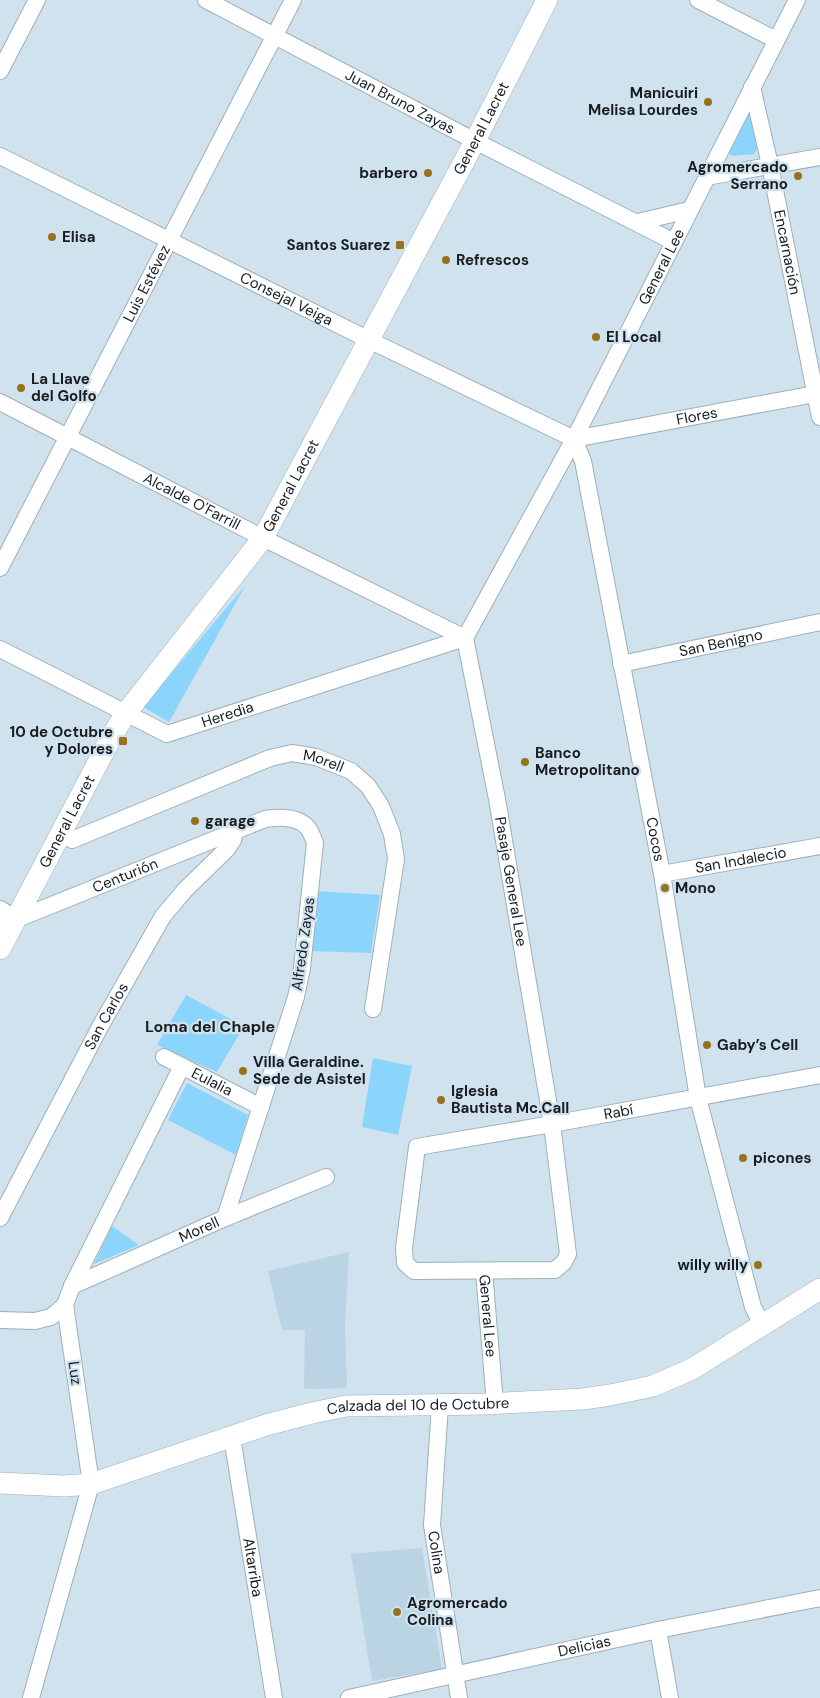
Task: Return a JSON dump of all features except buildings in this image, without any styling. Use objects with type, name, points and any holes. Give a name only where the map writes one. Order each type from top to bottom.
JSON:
[{"type":"main road","name":"General Lacret","points":[[0,949],[5,918],[61,834],[113,734],[126,713],[263,538],[475,142],[547,0]]},
{"type":"main road","name":"Calzada del 10 de Octubre","points":[[0,1483],[64,1486],[91,1484],[232,1437],[312,1413],[346,1406],[495,1404],[583,1399],[653,1386],[692,1369],[820,1289]]},
{"type":"street","points":[[0,71],[37,0]]},
{"type":"street","name":"Juan Bruno Zayas","points":[[206,0],[475,142],[638,222],[674,242]]},
{"type":"street","name":"Luis Estévez","points":[[0,568],[293,0]]},
{"type":"street","points":[[698,0],[776,40]]},
{"type":"street","name":"General Lee","points":[[465,638],[574,439],[797,0]]},
{"type":"street","name":"Encarnación","points":[[752,87],[818,393],[820,417]]},
{"type":"street","name":"Consejal Veiga","points":[[0,156],[169,242],[574,439]]},
{"type":"street","points":[[706,177],[820,157]]},
{"type":"street","points":[[638,222],[689,210]]},
{"type":"street","name":"Flores","points":[[574,439],[818,393]]},
{"type":"street","name":"Alcalde O'Farrill","points":[[0,402],[263,538],[465,638]]},
{"type":"street","name":"Cocos","points":[[574,439],[583,461],[662,874],[698,1098],[753,1307],[762,1326]]},
{"type":"street","name":"San Benigno","points":[[622,664],[820,622]]},
{"type":"street","name":"Heredia","points":[[0,649],[167,734],[465,638]]},
{"type":"street","name":"Pasaje General Lee","points":[[465,638],[497,799],[552,1124]]},
{"type":"street","name":"Morell","points":[[61,834],[72,840],[270,758],[292,753],[316,757],[352,771],[368,786],[381,806],[392,834],[396,859],[373,1009]]},
{"type":"street","name":"Alfredo Zayas","points":[[225,1218],[296,997],[302,968],[315,843],[307,827],[296,820],[280,817],[265,819],[234,831]]},
{"type":"street","name":"Centurión","points":[[5,918],[75,897],[234,831]]},
{"type":"street","name":"San Carlos","points":[[0,1218],[101,1025],[163,916],[185,890],[227,849],[233,840],[234,831]]},
{"type":"street","name":"San Indalecio","points":[[662,874],[820,846]]},
{"type":"street","name":"Eulalia","points":[[164,1057],[261,1106]]},
{"type":"street","name":"Luz","points":[[31,1698],[91,1484],[65,1305],[72,1286],[182,1066]]},
{"type":"street","name":"Rabí","points":[[484,1271],[414,1272],[405,1263],[404,1248],[417,1146],[552,1124],[820,1075]]},
{"type":"street","name":"General Lee","points":[[495,1404],[484,1271],[555,1270],[564,1262],[568,1254],[552,1124]]},
{"type":"street","name":"Morell","points":[[72,1286],[225,1218],[326,1177]]},
{"type":"street","points":[[0,1320],[35,1321],[51,1317],[65,1305]]},
{"type":"street","name":"Colina","points":[[440,1405],[432,1525],[459,1698]]},
{"type":"street","name":"Altarriba","points":[[232,1437],[274,1698]]},
{"type":"street","name":"Delicias","points":[[349,1698],[456,1676],[658,1630],[820,1598]]},
{"type":"street","points":[[658,1630],[670,1698]]},
{"type":"shaded area","points":[[750,108],[758,147],[754,154],[732,156],[728,152]]},
{"type":"shaded area","points":[[245,586],[169,722],[143,707]]},
{"type":"shaded area","points":[[316,891],[380,895],[371,953],[311,951]]},
{"type":"shaded area","points":[[186,995],[244,1026],[217,1072],[157,1045]]},
{"type":"shaded area","points":[[373,1058],[412,1066],[398,1135],[362,1127]]},
{"type":"shaded area","points":[[187,1083],[248,1115],[236,1155],[168,1120]]},
{"type":"shaded area","points":[[112,1226],[139,1245],[94,1264]]},
{"type":"shaded area","points":[[349,1252],[345,1327],[347,1388],[304,1389],[305,1330],[282,1330],[268,1271]]},
{"type":"shaded area","name":"Agromercado Colina","points":[[422,1548],[442,1669],[372,1681],[351,1554]]},
{"type":"place","name":"Manicuiri Melisa Lourdes","points":[[708,102]]},
{"type":"place","name":"barbero","points":[[428,173]]},
{"type":"place","name":"Agromercado Serrano","points":[[798,176]]},
{"type":"place","name":"Elisa","points":[[52,237]]},
{"type":"place","name":"Santos Suarez","points":[[400,245]]},
{"type":"place","name":"Refrescos","points":[[446,260]]},
{"type":"place","name":"El Local","points":[[596,337]]},
{"type":"place","name":"La Llave del Golfo","points":[[21,388]]},
{"type":"place","name":"10 de Octubre y Dolores","points":[[123,741]]},
{"type":"place","name":"Banco Metropolitano","points":[[525,762]]},
{"type":"place","name":"garage","points":[[195,821]]},
{"type":"place","name":"Mono","points":[[665,888]]},
{"type":"place","name":"Gaby’s Cell","points":[[707,1045]]},
{"type":"place","name":"Villa Geraldine. Sede de Asistel","points":[[243,1071]]},
{"type":"place","name":"Iglesia Bautista Mc.Call","points":[[441,1100]]},
{"type":"place","name":"picones","points":[[743,1158]]},
{"type":"place","name":"willy willy","points":[[758,1265]]},
{"type":"place","name":"Agromercado Colina","points":[[397,1612]]},
{"type":"district","name":"Loma del Chaple","points":[[210,1026]]}]
